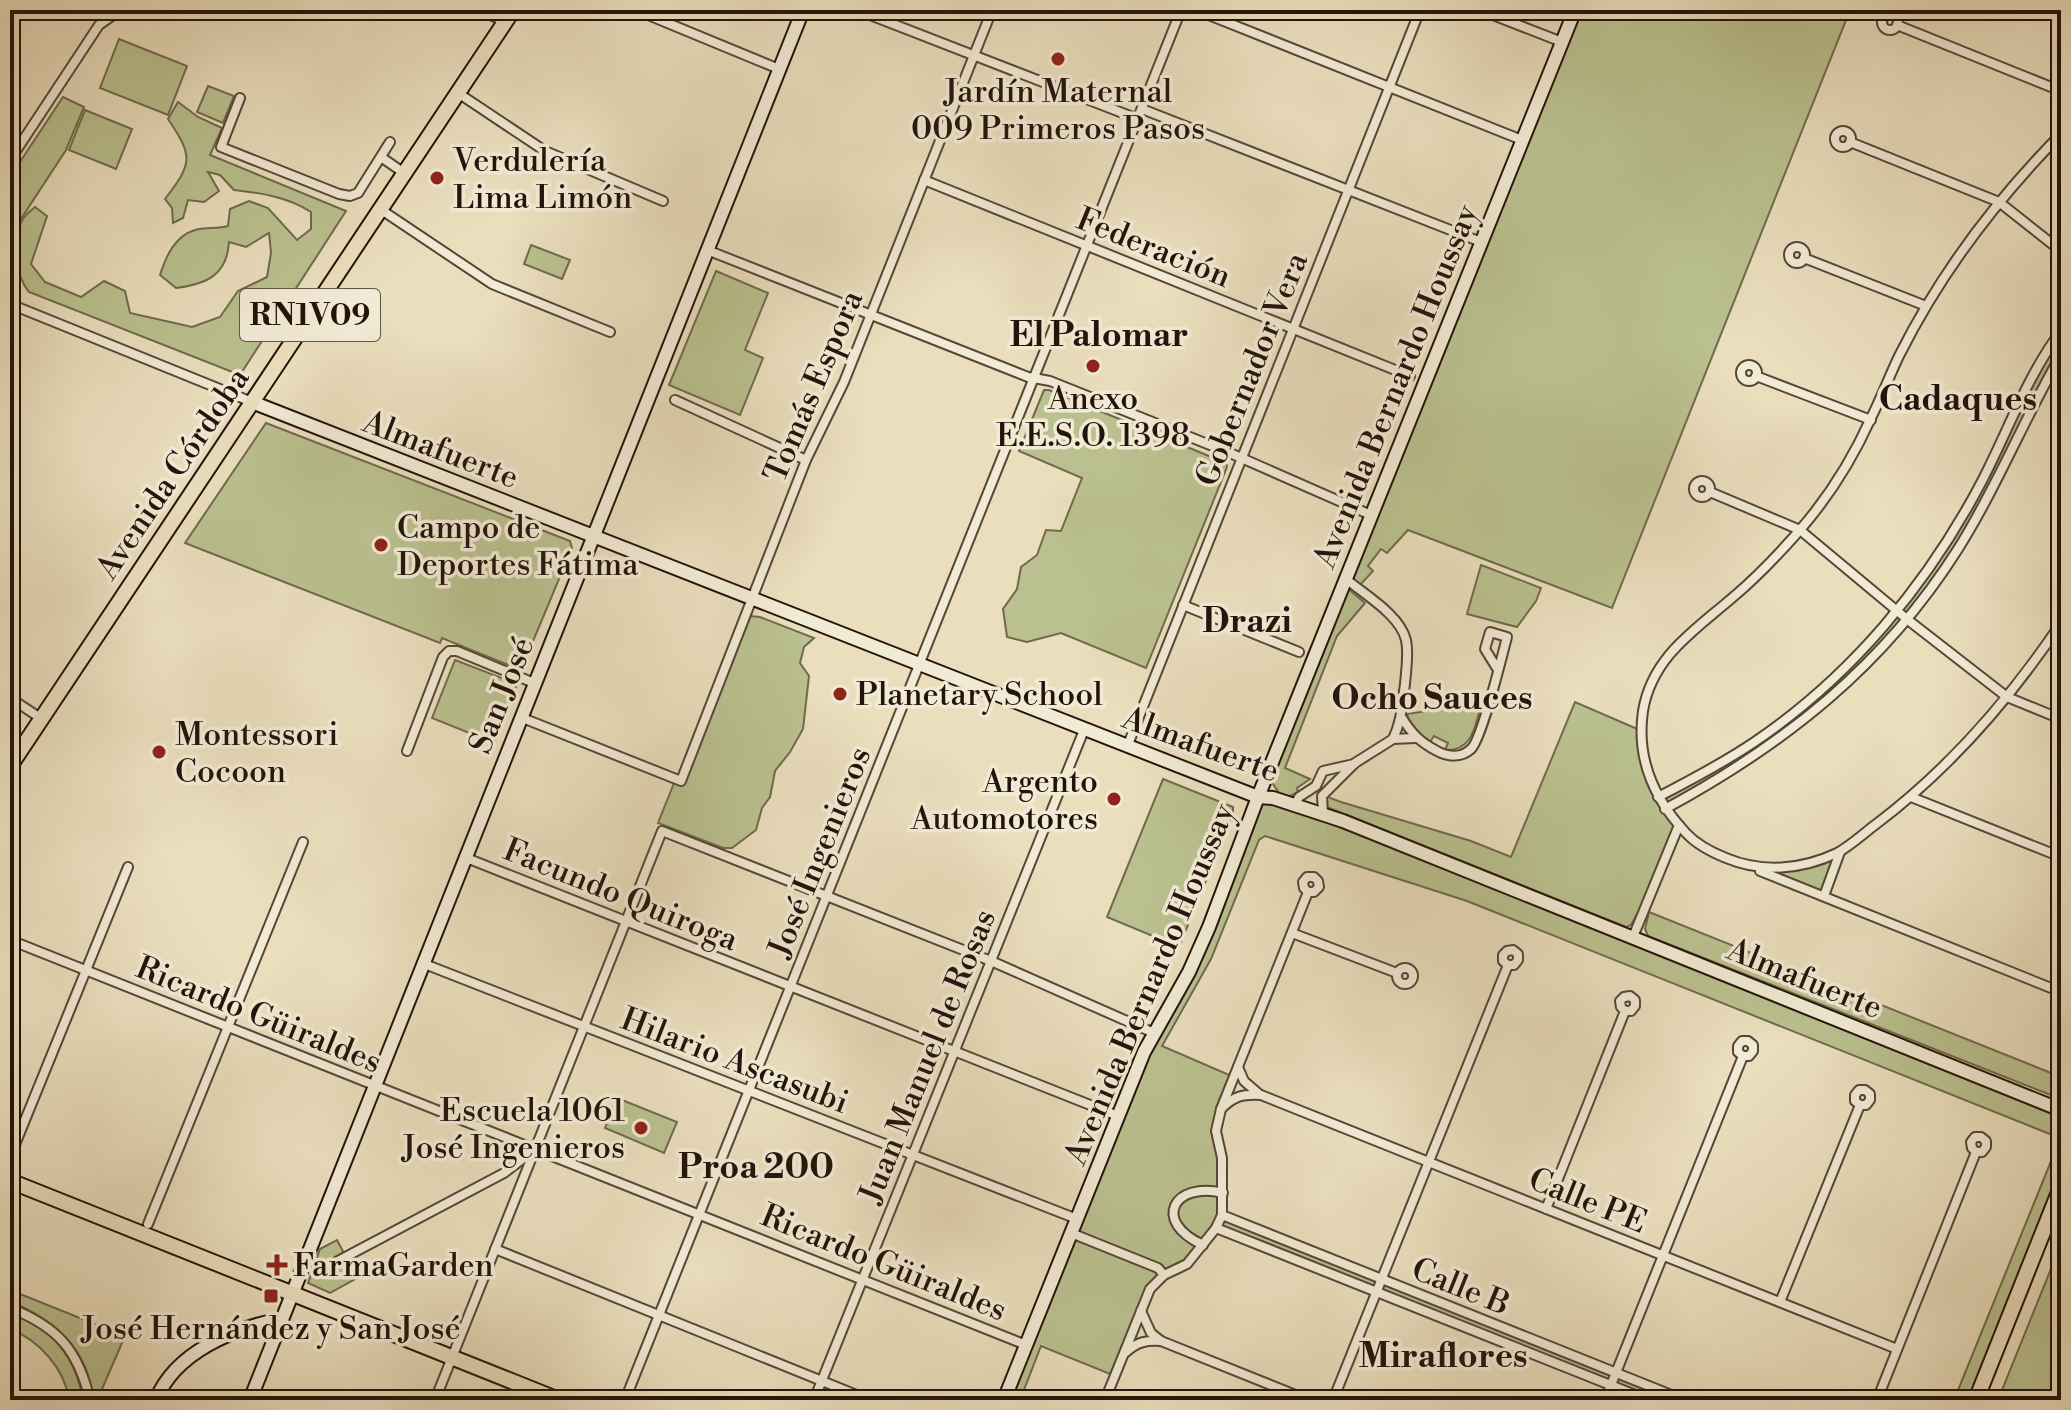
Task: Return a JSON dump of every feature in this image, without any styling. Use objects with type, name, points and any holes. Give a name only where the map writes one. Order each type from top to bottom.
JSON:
[{"type":"main road","name":"Avenida Córdoba","points":[[10,766],[509,16]]},
{"type":"main road","points":[[10,1181],[559,1400]]},
{"type":"main road","points":[[1976,1400],[2061,1187]]},
{"type":"main road","points":[[1984,1400],[2061,1207]]},
{"type":"street","points":[[10,160],[14,142],[42,115],[99,25],[120,10]]},
{"type":"street","points":[[477,10],[509,16]]},
{"type":"street","points":[[636,10],[779,69]]},
{"type":"street","name":"San José","points":[[250,1400],[421,963],[803,10]]},
{"type":"street","points":[[857,10],[1138,119]]},
{"type":"street","name":"Tomás Espora","points":[[520,717],[681,781],[806,460],[844,382],[992,10]]},
{"type":"street","name":"José Ingenieros","points":[[625,1400],[1181,10]]},
{"type":"street","points":[[1196,10],[1522,140]]},
{"type":"street","name":"Gobernador Vera","points":[[1127,747],[1420,10]]},
{"type":"street","points":[[1480,10],[1562,42]]},
{"type":"street","name":"Avenida Bernardo Houssay","points":[[1004,1400],[1118,1116],[1154,1033],[1189,972],[1575,10]]},
{"type":"street","points":[[1897,25],[2061,91]]},
{"type":"street","points":[[458,93],[545,151],[663,201]]},
{"type":"street","points":[[240,98],[221,147],[350,196],[358,193],[390,142]]},
{"type":"street","points":[[1142,109],[1481,242]]},
{"type":"street","points":[[2061,134],[1999,202],[1926,306],[1898,357],[1871,420],[1835,483],[1800,530],[1734,596],[1675,646],[1656,673],[1646,700],[1642,731],[1649,779],[1658,797],[1679,825],[1706,849],[2061,992]]},
{"type":"street","points":[[1850,142],[1999,202],[2061,251]]},
{"type":"street","points":[[381,157],[404,173]]},
{"type":"street","name":"Federación","points":[[924,180],[1410,376]]},
{"type":"street","points":[[380,209],[492,284],[610,332]]},
{"type":"street","points":[[707,250],[1034,378],[1050,381],[1371,515]]},
{"type":"street","points":[[1804,258],[1926,306]]},
{"type":"street","name":"Almafuerte","points":[[10,304],[1127,747],[1258,797],[1323,813],[2061,1110]]},
{"type":"street","points":[[1658,797],[1728,759],[1779,724],[1827,684],[1898,611],[1947,542],[1982,481],[2021,399],[2061,331]]},
{"type":"street","points":[[1668,812],[1676,803],[1734,770],[1786,735],[1857,672],[1908,620],[1958,549],[2061,355]]},
{"type":"street","points":[[1756,376],[1871,420]]},
{"type":"street","points":[[675,400],[806,460]]},
{"type":"street","points":[[1710,492],[1800,530],[2007,697],[2061,719]]},
{"type":"street","points":[[1346,579],[1384,610],[1405,637],[1407,665],[1402,718],[1393,739]]},
{"type":"street","points":[[1183,605],[1299,652]]},
{"type":"street","points":[[1756,869],[1815,861],[1840,852],[1911,797],[2007,697],[2061,623]]},
{"type":"street","points":[[407,751],[443,657],[449,651],[457,651],[534,683]]},
{"type":"street","points":[[1402,718],[1415,738],[1442,754],[1454,756],[1472,748],[1498,670]]},
{"type":"street","points":[[10,711],[13,700],[42,719]]},
{"type":"street","points":[[1779,724],[1786,735]]},
{"type":"street","name":"Juan Manuel de Rosas","points":[[814,1400],[1084,730]]},
{"type":"street","points":[[1322,796],[1355,763],[1393,739],[1415,738]]},
{"type":"street","points":[[1295,805],[1299,797],[1316,786],[1323,771],[1355,763]]},
{"type":"street","points":[[1316,786],[1322,796],[1323,813]]},
{"type":"street","points":[[1911,797],[2061,857]]},
{"type":"street","points":[[1633,937],[1679,825]]},
{"type":"street","points":[[435,1400],[662,831],[991,961],[1154,1033]]},
{"type":"street","points":[[148,1224],[303,842]]},
{"type":"street","points":[[1824,896],[1840,852]]},
{"type":"street","name":"Facundo Quiroga","points":[[464,857],[1118,1116]]},
{"type":"street","points":[[10,1157],[128,867]]},
{"type":"street","points":[[1105,1400],[1150,1289],[1164,1275],[1187,1264],[1216,1228],[1222,1215],[1222,1158],[1216,1131],[1221,1109],[1308,892]]},
{"type":"street","points":[[1292,933],[1397,973]]},
{"type":"street","name":"Ricardo Güiraldes","points":[[10,940],[1026,1345]]},
{"type":"street","name":"Hilario Ascasubi","points":[[421,963],[1077,1219]]},
{"type":"street","points":[[1333,1400],[1508,965]]},
{"type":"street","points":[[1546,1209],[1625,1011]]},
{"type":"street","points":[[1605,1400],[1743,1056]]},
{"type":"street","name":"Calle PE","points":[[1238,1067],[1244,1081],[1261,1095],[1897,1349]]},
{"type":"street","points":[[1221,1109],[1233,1098],[1244,1094],[1261,1095]]},
{"type":"street","points":[[1780,1302],[1860,1105]]},
{"type":"street","points":[[336,1262],[504,1173],[534,1149]]},
{"type":"street","points":[[1877,1400],[1976,1152]]},
{"type":"street","points":[[1203,1245],[1179,1231],[1173,1216],[1174,1209],[1184,1195],[1193,1191],[1223,1193]]},
{"type":"street","name":"Calle B","points":[[1222,1215],[1684,1400]]},
{"type":"street","name":"Calle B","points":[[1216,1228],[1648,1400]]},
{"type":"street","points":[[1071,1233],[1158,1268],[1164,1275]]},
{"type":"street","points":[[495,1249],[869,1400]]},
{"type":"street","points":[[10,1308],[34,1318],[56,1333],[74,1355],[90,1400]]},
{"type":"street","points":[[1141,1310],[1151,1333],[1161,1341],[1308,1400]]},
{"type":"street","points":[[156,1400],[173,1371],[209,1344],[242,1329],[282,1319]]},
{"type":"street","points":[[1123,1354],[1134,1344],[1146,1340],[1161,1341]]},
{"type":"green space","points":[[1575,10],[1850,10],[1612,608],[1408,530],[1387,553],[1381,549],[1368,566],[1373,571],[1360,585],[1351,578]]},
{"type":"green space","points":[[119,39],[187,66],[168,115],[100,88]]},
{"type":"green space","points":[[208,86],[234,96],[223,123],[197,112]]},
{"type":"green space","points":[[63,97],[84,107],[66,150],[15,228],[10,224],[10,177]]},
{"type":"green space","points":[[178,102],[198,117],[222,128],[210,155],[346,211],[240,375],[29,292],[18,268],[18,230],[35,207],[47,216],[31,264],[45,282],[81,297],[104,281],[125,291],[130,313],[192,327],[220,317],[238,291],[267,277],[271,253],[269,233],[246,247],[229,242],[220,270],[197,284],[176,288],[160,275],[168,254],[182,237],[199,229],[228,226],[230,209],[249,201],[268,208],[297,240],[311,229],[311,212],[302,207],[274,196],[234,190],[220,175],[208,172],[219,191],[204,202],[188,200],[183,218],[173,223],[172,208],[165,199],[181,177],[186,159],[182,142],[168,119]]},
{"type":"green space","points":[[85,110],[132,129],[116,169],[69,150]]},
{"type":"green space","points":[[531,245],[570,260],[562,279],[524,264]]},
{"type":"green space","points":[[716,271],[768,293],[745,350],[763,358],[740,415],[669,385]]},
{"type":"green space","points":[[2061,331],[2061,355],[1958,549],[1908,620],[1786,735],[1665,808],[1679,825],[1644,910],[1640,909],[1631,925],[1626,927],[1327,807],[1327,794],[1341,802],[1471,841],[1511,857],[1575,702],[1642,731],[1643,750],[1658,796],[1779,724],[1878,634],[1947,542]]},
{"type":"green space","points":[[1044,390],[1226,463],[1146,668],[1061,633],[1027,642],[1007,637],[1003,609],[1017,589],[1021,567],[1037,555],[1046,530],[1061,531],[1082,478],[1019,451]]},
{"type":"green space","name":"Campo de Deportes Fátima","points":[[266,423],[570,541],[572,548],[521,670],[442,638],[440,643],[185,543]]},
{"type":"green space","points":[[1481,565],[1541,588],[1536,601],[1517,627],[1467,614]]},
{"type":"green space","points":[[1347,588],[1365,603],[1337,636],[1285,768],[1310,779],[1297,788],[1298,792],[1286,798],[1271,781]]},
{"type":"green space","points":[[750,616],[814,638],[804,647],[800,663],[809,676],[803,729],[775,771],[770,797],[762,808],[756,830],[732,848],[723,848],[658,823],[674,783],[685,780]]},
{"type":"green space","points":[[455,660],[517,684],[494,743],[432,718]]},
{"type":"green space","points":[[1461,699],[1482,702],[1472,735],[1455,749],[1445,750],[1448,743],[1434,736],[1430,742],[1422,737],[1407,714],[1440,709]]},
{"type":"green space","points":[[1163,779],[1233,807],[1233,814],[1179,947],[1107,917]]},
{"type":"green space","points":[[1258,797],[1273,798],[2061,1110],[2061,1207],[1984,1400],[1954,1400],[2058,1144],[2055,1136],[1467,901],[1265,836],[1259,840],[1211,959],[1162,1046],[1234,1077],[1216,1131],[1222,1158],[1222,1215],[1684,1400],[1648,1400],[1216,1228],[1197,1252],[1150,1289],[1115,1376],[1041,1346],[1020,1400],[1004,1400],[1144,1052],[1172,1005]]},
{"type":"green space","points":[[1840,852],[1824,896],[1756,869],[1777,868]]},
{"type":"green space","points":[[1649,912],[2061,1077],[2061,1099],[1648,936],[1645,929]]},
{"type":"green space","points":[[617,1098],[677,1122],[664,1153],[605,1128]]},
{"type":"green space","points":[[337,1240],[357,1278],[330,1293],[308,1283],[320,1249]]},
{"type":"green space","points":[[2061,1244],[2061,1400],[1998,1400]]},
{"type":"green space","points":[[10,1290],[125,1336],[102,1389],[116,1395],[114,1400],[92,1400],[90,1382],[77,1351],[41,1317],[10,1301]]},
{"type":"green space","points":[[10,1312],[38,1326],[59,1346],[74,1370],[83,1400],[69,1400],[62,1377],[49,1357],[31,1340],[10,1329]]},
{"type":"place","name":"Jardín Maternal 009 Primeros Pasos","points":[[1058,59]]},
{"type":"place","name":"Verdulería Lima Limón","points":[[437,178]]},
{"type":"place","name":"Anexo E.E.S.O. 1398","points":[[1093,366]]},
{"type":"place","name":"Campo de Deportes Fátima","points":[[381,545]]},
{"type":"place","name":"Planetary School","points":[[840,694]]},
{"type":"place","name":"Montessori Cocoon","points":[[159,752]]},
{"type":"place","name":"Argento Automotores","points":[[1114,799]]},
{"type":"place","name":"Escuela 1061 José Ingenieros","points":[[641,1128]]},
{"type":"place","name":"FarmaGarden","points":[[277,1265]]},
{"type":"place","name":"José Hernández y San José","points":[[271,1296]]},
{"type":"district","name":"El Palomar","points":[[1099,334]]},
{"type":"district","name":"Cadaques","points":[[1958,398]]},
{"type":"district","name":"Drazi","points":[[1247,620]]},
{"type":"district","name":"Ocho Sauces","points":[[1432,697]]},
{"type":"district","name":"Proa 200","points":[[756,1166]]},
{"type":"district","name":"Miraflores","points":[[1443,1355]]}]
